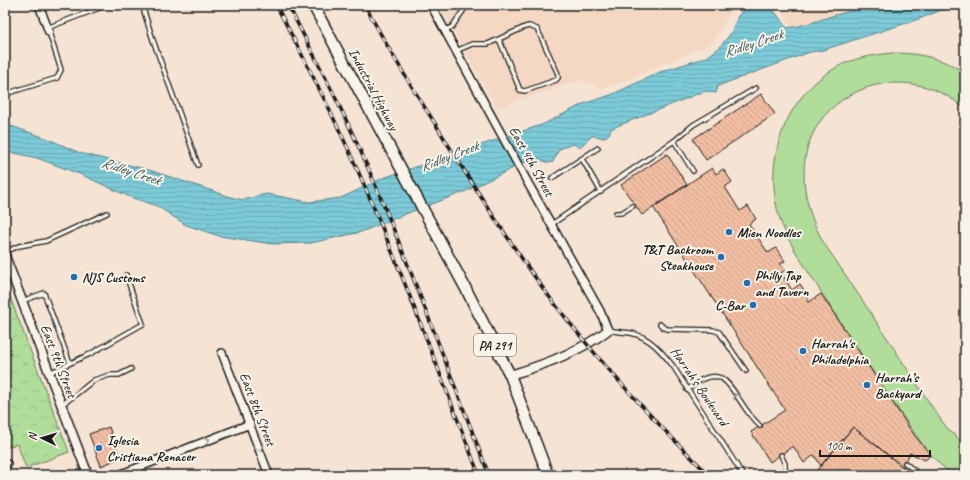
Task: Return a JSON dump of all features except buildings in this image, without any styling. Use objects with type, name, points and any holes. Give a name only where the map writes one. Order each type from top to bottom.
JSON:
[{"type":"main road","name":"Industrial Highway","points":[[313,5],[466,289],[510,375]]},
{"type":"main road","name":"PA 291","points":[[510,375],[548,475]]},
{"type":"street","points":[[39,5],[48,30]]},
{"type":"street","name":"East 4th Street","points":[[431,5],[529,185],[600,311],[608,330]]},
{"type":"street","name":"East 9th Street","points":[[5,256],[88,475]]},
{"type":"street","points":[[510,375],[529,370],[554,360],[595,340],[608,330]]},
{"type":"street","name":"East 8th Street","points":[[222,353],[269,475]]},
{"type":"street","points":[[119,475],[250,424]]},
{"type":"lane","points":[[5,94],[58,78],[61,70],[48,30],[107,5]]},
{"type":"lane","points":[[142,5],[198,165]]},
{"type":"lane","points":[[445,30],[452,27],[467,5]]},
{"type":"lane","points":[[793,5],[794,7],[799,5]]},
{"type":"lane","points":[[456,51],[467,45],[486,44],[529,26],[537,29],[558,74],[558,78],[525,91],[520,90],[499,39]]},
{"type":"lane","points":[[552,224],[674,141],[693,125],[756,88]]},
{"type":"lane","points":[[674,141],[693,171]]},
{"type":"lane","points":[[552,178],[598,148]]},
{"type":"lane","points":[[582,159],[601,192]]},
{"type":"lane","points":[[616,213],[621,213],[633,206]]},
{"type":"lane","points":[[5,252],[19,246],[46,241],[107,213]]},
{"type":"lane","points":[[49,373],[90,354],[143,324],[126,275]]},
{"type":"lane","points":[[22,301],[44,293],[70,364]]},
{"type":"lane","points":[[660,324],[667,329],[713,330],[719,332],[746,371]]},
{"type":"lane","name":"Harrah's Boulevard","points":[[608,330],[631,333],[652,343],[673,366],[743,475]]},
{"type":"lane","points":[[61,404],[70,399],[94,380],[110,375],[119,375],[132,369]]},
{"type":"lane","points":[[688,390],[704,378],[721,378],[752,419],[760,426]]},
{"type":"lane","points":[[781,455],[785,464],[785,475]]},
{"type":"lane","points":[[905,463],[920,475]]},
{"type":"shaded area","points":[[439,5],[748,5],[729,14],[713,42],[620,83],[601,88],[581,80],[497,108]]},
{"type":"shaded area","points":[[780,5],[865,5],[852,11],[806,25],[790,27]]},
{"type":"green space","points":[[892,53],[930,57],[965,72],[965,109],[945,95],[922,86],[909,84],[897,83],[872,86],[849,96],[829,110],[819,123],[812,136],[804,164],[806,194],[809,208],[823,243],[936,413],[947,428],[965,445],[965,475],[948,471],[934,458],[916,436],[851,339],[794,249],[781,222],[775,200],[774,178],[776,156],[781,134],[790,114],[803,96],[818,80],[843,64],[864,57]]},
{"type":"green space","points":[[5,284],[69,452],[26,468],[17,444],[5,448]]},
{"type":"water","name":"Ridley Creek","points":[[865,5],[954,5],[919,19],[823,50],[810,52],[723,84],[718,86],[716,93],[705,91],[615,127],[611,129],[609,134],[604,138],[592,136],[580,147],[573,144],[559,149],[553,162],[548,163],[536,157],[464,192],[361,232],[311,243],[273,244],[219,236],[186,225],[157,206],[130,197],[82,175],[37,158],[5,151],[5,124],[46,138],[80,153],[149,170],[234,198],[244,200],[267,194],[309,202],[341,198],[383,178],[544,124],[583,104],[611,95],[660,72],[707,57],[720,47],[731,33],[738,16],[743,10],[770,8],[775,12],[787,28],[813,22]]},
{"type":"railway","points":[[276,5],[329,108],[374,208],[479,475]]},
{"type":"railway","points":[[288,5],[340,106],[368,168],[415,283],[489,475]]},
{"type":"railway","points":[[365,5],[381,36],[463,169],[535,278],[569,322],[607,367],[667,433],[709,475]]},
{"type":"place","name":"Mien Noodles","points":[[729,232]]},
{"type":"place","name":"T&T Backroom Steakhouse","points":[[721,257]]},
{"type":"place","name":"NJS Customs","points":[[74,277]]},
{"type":"place","name":"Philly Tap and Tavern","points":[[747,283]]},
{"type":"place","name":"C-Bar","points":[[753,305]]},
{"type":"place","name":"Harrah's Philadelphia","points":[[803,351]]},
{"type":"place","name":"Harrah’s Backyard","points":[[867,385]]},
{"type":"place","name":"Iglesia Cristiana Renacer","points":[[99,448]]}]
